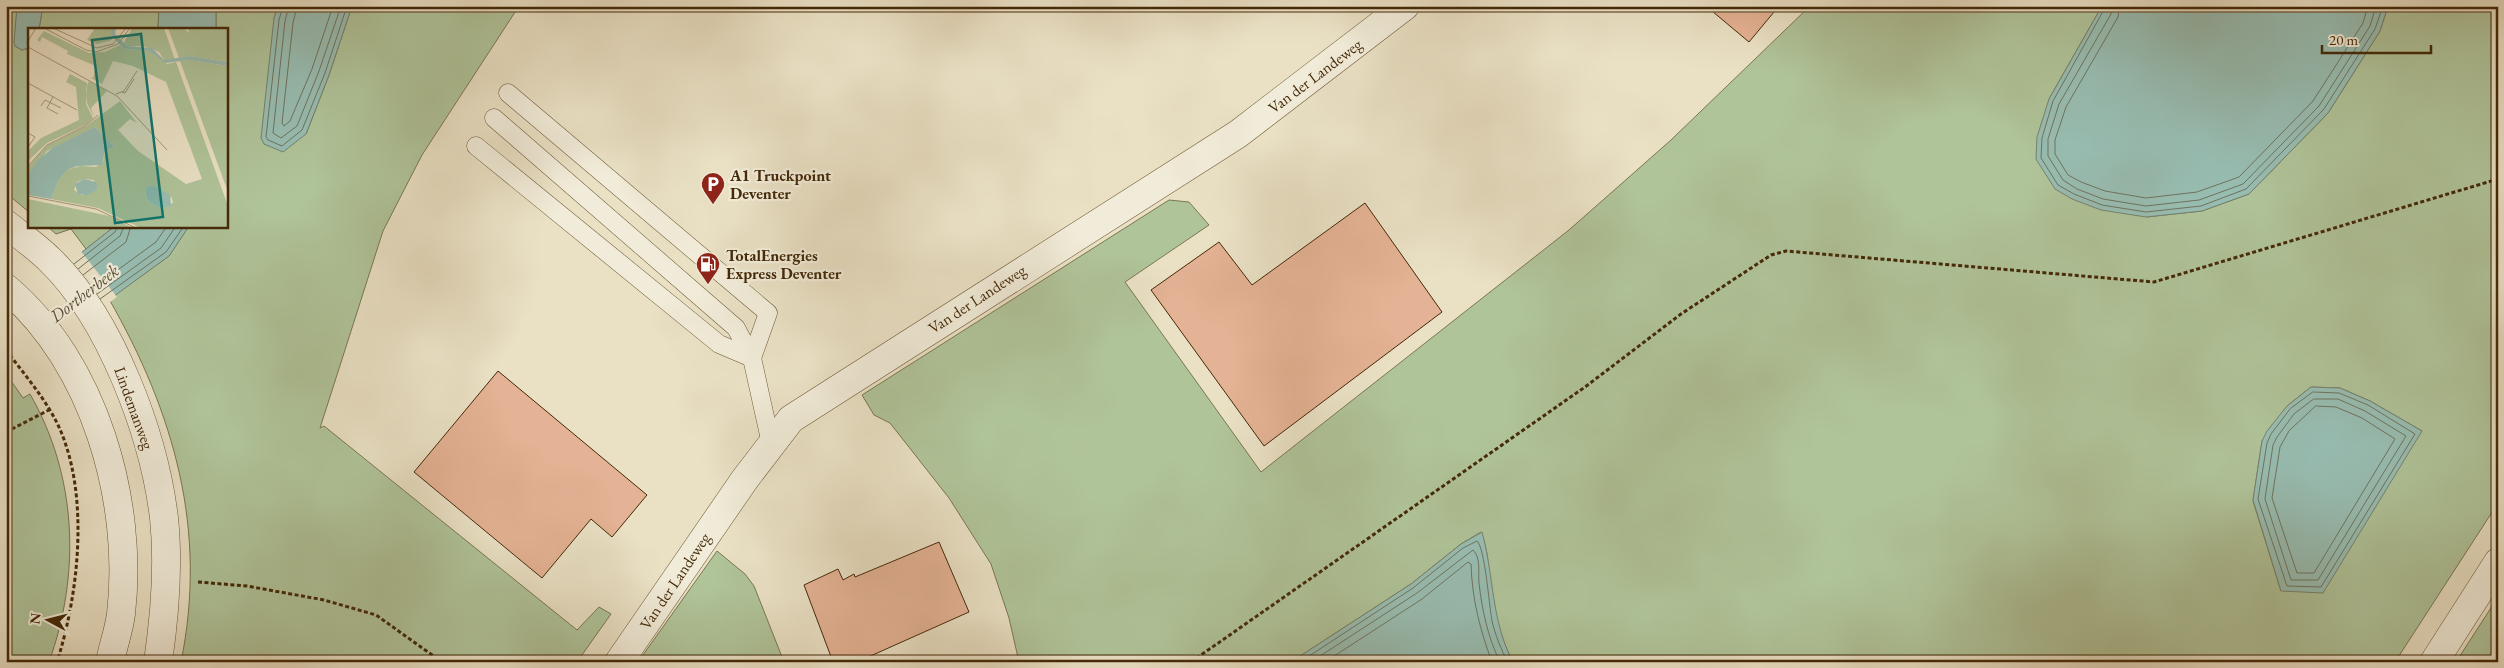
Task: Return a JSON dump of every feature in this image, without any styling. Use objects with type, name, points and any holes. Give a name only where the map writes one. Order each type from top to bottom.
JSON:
[{"type":"street","name":"Van der Landeweg","points":[[619,662],[771,444],[791,420],[1238,134],[1405,6]]},
{"type":"street","name":"Lindemanweg","points":[[6,224],[51,261],[99,323],[130,391],[148,440],[164,517],[166,600],[158,662]]},
{"type":"street","points":[[9,291],[37,319],[61,352],[87,401],[118,490],[124,570],[121,615],[110,662]]},
{"type":"street","points":[[2434,662],[2498,562]]},
{"type":"lane","points":[[508,93],[768,313],[752,358]]},
{"type":"lane","points":[[494,118],[736,328],[752,358],[771,444]]},
{"type":"lane","points":[[476,146],[719,344],[752,358]]},
{"type":"path","points":[[1192,662],[1585,387],[1689,309],[1771,254],[1786,252],[2154,282],[2498,179]]},
{"type":"path","points":[[6,350],[28,378],[59,427],[69,460],[77,502],[76,571],[72,608],[57,662]]},
{"type":"path","points":[[6,432],[49,410]]},
{"type":"path","points":[[166,580],[247,586],[341,605],[376,615],[442,662]]},
{"type":"green space","points":[[6,6],[17,6],[15,46],[22,50],[28,48],[28,211],[6,193]]},
{"type":"green space","points":[[43,6],[159,6],[158,28],[39,28]]},
{"type":"green space","points":[[216,6],[278,6],[274,18],[306,134],[329,75],[352,6],[519,6],[422,155],[383,231],[320,428],[324,426],[577,630],[599,607],[611,614],[577,662],[181,662],[188,613],[190,566],[187,519],[180,474],[167,429],[151,385],[132,342],[109,299],[169,256],[188,228],[228,228],[228,28],[216,28]]},
{"type":"green space","points":[[1810,6],[2102,6],[2049,99],[2146,217],[2202,211],[2249,194],[2328,113],[2380,31],[2388,6],[2498,6],[2498,503],[2395,662],[1513,662],[1504,643],[1495,613],[1486,551],[1481,532],[1461,544],[1411,584],[1291,662],[1019,662],[1009,618],[991,564],[949,498],[890,423],[874,415],[862,395],[1169,200],[1189,202],[1209,225],[1125,282],[1261,472],[1569,230],[1671,140]],"holes":[[[2311,387],[2340,388],[2370,401],[2422,431],[2281,591],[2253,501],[2262,441],[2287,406]]]},
{"type":"green space","points":[[49,228],[112,228],[86,249],[71,229],[56,234]]},
{"type":"green space","points":[[7,375],[23,398],[30,394],[46,425],[65,491],[69,525],[69,560],[66,594],[49,662],[6,662]]},
{"type":"green space","points":[[717,551],[745,574],[754,586],[784,662],[638,662]]},
{"type":"green space","points":[[2498,597],[2498,662],[2456,662]]},
{"type":"water","points":[[17,6],[43,6],[39,28],[28,28],[28,48],[22,50],[15,46]]},
{"type":"water","points":[[159,6],[216,6],[216,28],[158,28]]},
{"type":"water","points":[[278,6],[352,6],[329,75],[306,134],[283,152],[264,144],[261,138],[274,18]]},
{"type":"water","points":[[2102,6],[2388,6],[2380,31],[2328,113],[2249,194],[2202,211],[2146,217],[2101,210],[2072,199],[2055,189],[2036,159],[2037,137],[2049,99]]},
{"type":"water","name":"Dortherbeek","points":[[112,228],[188,228],[169,256],[6,375],[6,312]]},
{"type":"water","points":[[2311,387],[2340,388],[2370,401],[2422,431],[2323,593],[2281,591],[2253,500],[2262,441],[2267,431],[2287,406]]},
{"type":"water","points":[[1482,532],[1497,614],[1506,646],[1513,662],[1291,662],[1411,584],[1461,544]]},
{"type":"pier","points":[[80,250],[117,297],[8,377],[6,374],[6,309]]},
{"type":"building","points":[[1706,6],[1779,6],[1749,42]]},
{"type":"building","points":[[1365,203],[1442,312],[1264,446],[1151,290],[1219,242],[1252,285]]},
{"type":"building","points":[[498,371],[647,495],[612,537],[591,519],[542,578],[414,472]]},
{"type":"building","points":[[939,542],[969,612],[857,662],[833,662],[804,585],[838,569],[843,580],[854,574],[855,577]]},
{"type":"place","name":"A1 Truckpoint Deventer","points":[[713,205]]},
{"type":"place","name":"TotalEnergies Express Deventer","points":[[708,285]]}]
